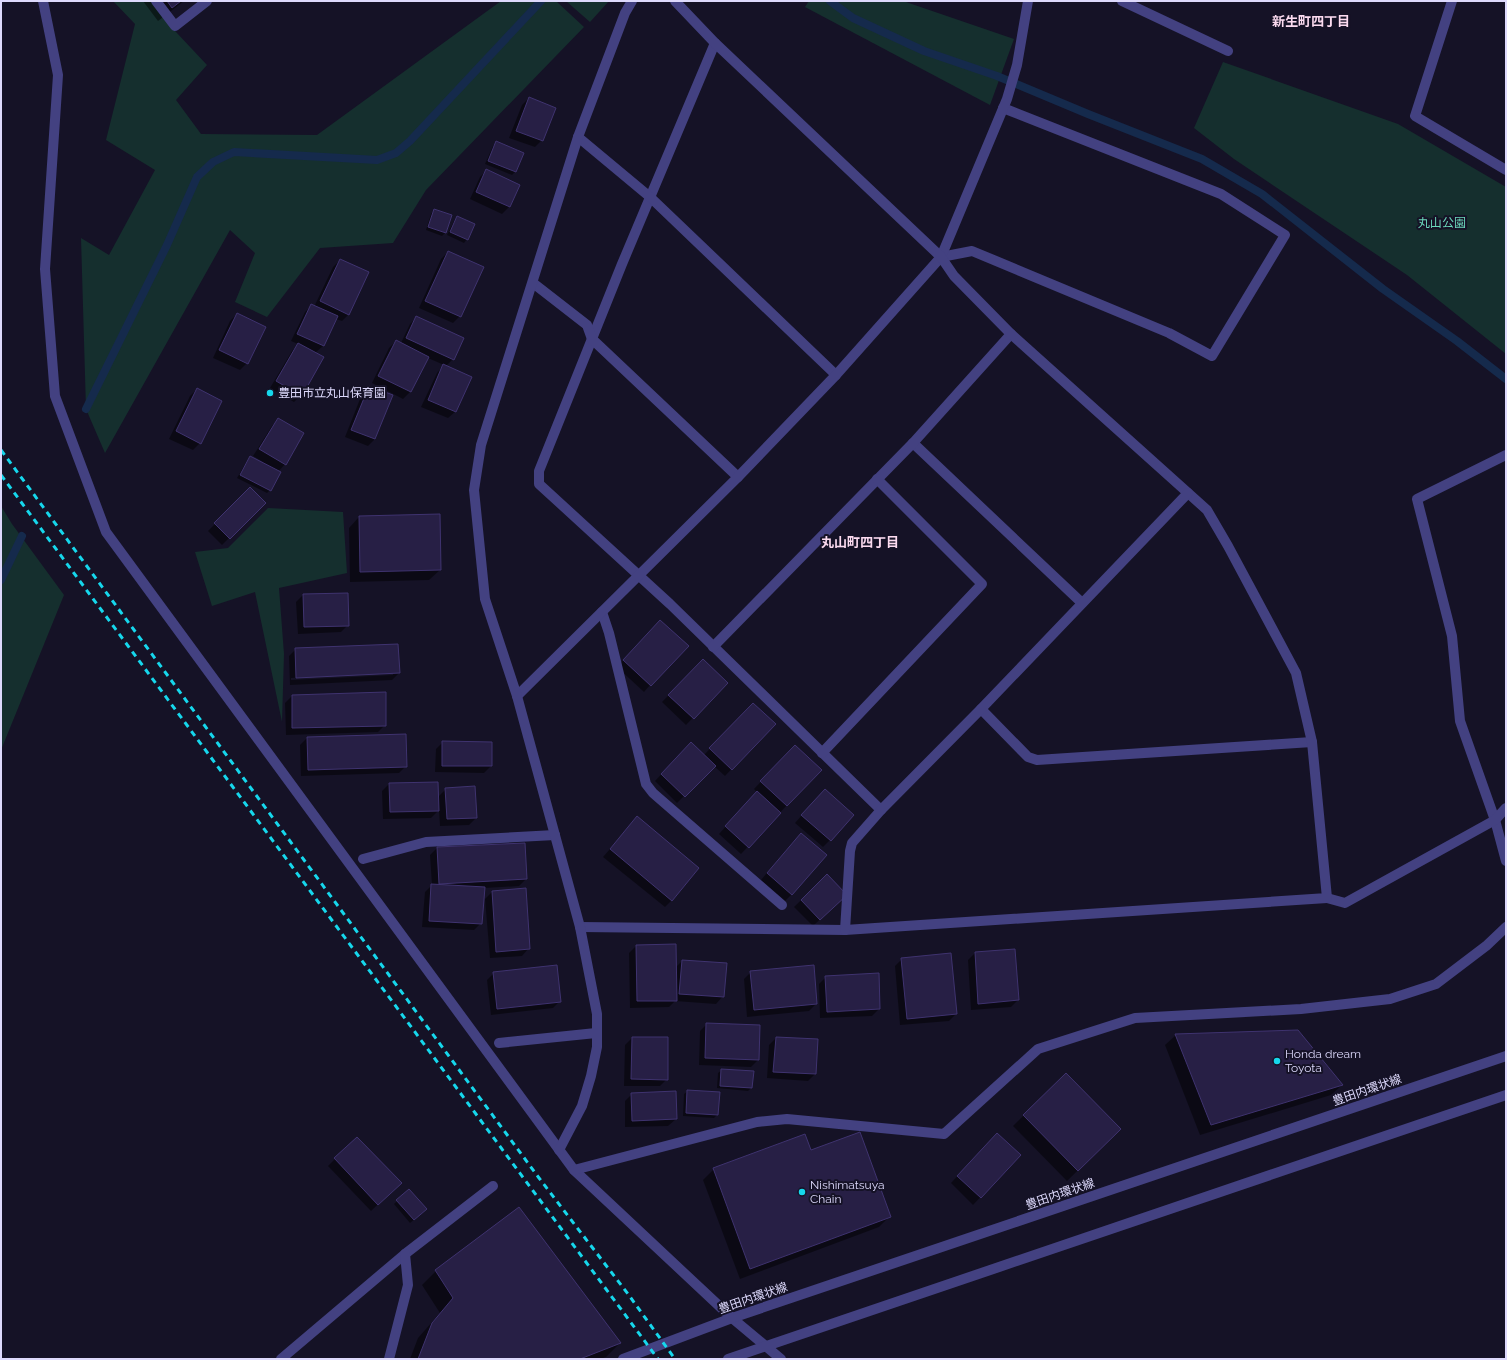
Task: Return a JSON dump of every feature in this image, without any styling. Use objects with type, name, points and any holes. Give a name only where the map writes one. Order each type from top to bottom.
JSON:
[{"type":"street","points":[[43,1],[58,75],[45,269],[55,396],[106,532],[574,1170],[732,1318],[781,1359]]},
{"type":"street","points":[[156,1],[175,26],[207,1]]},
{"type":"street","points":[[559,1150],[582,1106],[591,1076],[597,1047],[597,1014],[580,926],[517,696],[485,599],[474,490],[481,445],[578,137],[625,13],[632,1]]},
{"type":"street","points":[[675,1],[715,43],[941,257],[954,276],[1011,334],[1207,510],[1296,674],[1312,742],[1327,898]]},
{"type":"street","points":[[517,696],[639,577],[738,477],[836,375],[941,257],[1004,108],[1017,65],[1028,1]]},
{"type":"street","points":[[1122,1],[1228,51]]},
{"type":"street","points":[[1452,1],[1415,116],[1506,170]]},
{"type":"street","points":[[715,43],[650,197],[539,471],[539,484],[670,604],[881,810]]},
{"type":"street","points":[[941,257],[972,251],[1169,333],[1212,356],[1285,234],[1221,194],[1004,108]]},
{"type":"street","points":[[578,137],[650,197],[836,375]]},
{"type":"street","points":[[533,283],[587,325],[592,339],[738,477]]},
{"type":"street","points":[[713,647],[913,443],[1011,334]]},
{"type":"street","points":[[913,443],[1082,603]]},
{"type":"street","points":[[1506,455],[1417,499],[1452,636],[1460,721],[1495,820],[1506,861]]},
{"type":"street","points":[[822,753],[982,584],[877,479]]},
{"type":"street","points":[[845,930],[850,851],[852,844],[881,810],[981,709],[1188,493]]},
{"type":"street","points":[[602,612],[609,633],[646,784],[653,793],[782,905]]},
{"type":"street","points":[[981,709],[1028,757],[1037,760],[1312,742]]},
{"type":"street","points":[[580,926],[845,930],[1327,898],[1345,903],[1495,820],[1506,808]]},
{"type":"street","points":[[364,859],[426,842],[555,835]]},
{"type":"street","points":[[574,1170],[757,1122],[788,1119],[944,1134],[1038,1049],[1135,1018],[1301,1009],[1390,998],[1436,984],[1486,946],[1506,928]]},
{"type":"street","points":[[499,1043],[596,1033]]},
{"type":"street","name":"豊田内環状線","points":[[623,1359],[732,1318],[1506,1056]]},
{"type":"street","points":[[728,1359],[1506,1095]]},
{"type":"street","points":[[281,1359],[405,1254],[493,1186]]},
{"type":"street","points":[[389,1359],[408,1285],[405,1254]]},
{"type":"green space","points":[[113,1],[152,1],[176,32],[207,65],[176,100],[201,134],[317,135],[501,1],[556,1],[584,27],[426,190],[393,243],[320,248],[267,317],[235,302],[255,253],[230,230],[105,453],[86,409],[81,238],[109,255],[155,170],[106,140],[135,24]]},
{"type":"green space","points":[[566,1],[609,1],[590,22]]},
{"type":"green space","points":[[809,1],[903,1],[1014,39],[990,105],[805,7]]},
{"type":"green space","name":"丸山公園","points":[[1223,62],[1398,124],[1506,187],[1506,354],[1407,275],[1234,159],[1194,128]]},
{"type":"green space","points":[[1,506],[12,524],[64,595],[1,750]]},
{"type":"green space","points":[[268,508],[343,512],[347,573],[279,588],[284,654],[282,722],[255,592],[212,606],[195,552],[228,548]]},
{"type":"building","points":[[167,1],[181,1],[172,8]]},
{"type":"building","points":[[529,97],[556,108],[543,141],[516,131]]},
{"type":"building","points":[[496,141],[524,153],[516,172],[488,161]]},
{"type":"building","points":[[486,169],[520,185],[510,207],[476,192]]},
{"type":"building","points":[[434,209],[452,215],[446,233],[428,227]]},
{"type":"building","points":[[457,216],[475,224],[468,240],[450,232]]},
{"type":"building","points":[[448,251],[484,267],[461,317],[425,301]]},
{"type":"building","points":[[340,259],[369,272],[349,315],[320,301]]},
{"type":"building","points":[[311,304],[338,316],[324,346],[297,334]]},
{"type":"building","points":[[237,313],[266,327],[248,364],[219,350]]},
{"type":"building","points":[[416,316],[464,338],[454,360],[406,338]]},
{"type":"building","points":[[396,340],[429,357],[411,392],[378,376]]},
{"type":"building","points":[[298,343],[324,357],[302,396],[276,381]]},
{"type":"building","points":[[443,364],[472,377],[456,412],[428,400]]},
{"type":"building","points":[[369,386],[393,395],[375,439],[351,430]]},
{"type":"building","points":[[197,388],[222,401],[201,444],[176,431]]},
{"type":"building","points":[[278,418],[304,433],[286,465],[259,449]]},
{"type":"building","points":[[250,456],[281,472],[271,491],[240,475]]},
{"type":"building","points":[[250,487],[266,503],[230,539],[214,523]]},
{"type":"building","points":[[440,514],[441,570],[360,572],[359,516]]},
{"type":"building","points":[[348,593],[349,626],[304,627],[303,594]]},
{"type":"building","points":[[660,620],[689,646],[651,686],[623,660]]},
{"type":"building","points":[[398,644],[400,673],[296,678],[295,648]]},
{"type":"building","points":[[703,659],[728,683],[694,719],[668,695]]},
{"type":"building","points":[[386,692],[386,726],[292,728],[292,695]]},
{"type":"building","points":[[753,703],[776,724],[732,770],[709,748]]},
{"type":"building","points":[[406,734],[407,767],[308,770],[307,737]]},
{"type":"building","points":[[442,741],[492,742],[492,766],[442,766]]},
{"type":"building","points":[[691,742],[716,766],[685,797],[661,774]]},
{"type":"building","points":[[795,745],[822,770],[787,806],[760,781]]},
{"type":"building","points":[[438,782],[439,811],[390,812],[389,783]]},
{"type":"building","points":[[475,786],[477,818],[447,819],[445,788]]},
{"type":"building","points":[[825,789],[854,815],[831,841],[801,815]]},
{"type":"building","points":[[757,791],[781,813],[749,848],[725,826]]},
{"type":"building","points":[[637,816],[699,868],[672,901],[610,849]]},
{"type":"building","points":[[801,833],[827,855],[792,895],[767,873]]},
{"type":"building","points":[[525,843],[527,879],[439,884],[437,847]]},
{"type":"building","points":[[827,874],[847,895],[820,920],[801,900]]},
{"type":"building","points":[[431,884],[485,887],[482,924],[429,921]]},
{"type":"building","points":[[526,888],[530,949],[496,952],[492,891]]},
{"type":"building","points":[[676,944],[677,1001],[637,1001],[636,945]]},
{"type":"building","points":[[1015,949],[1019,1000],[978,1004],[975,952]]},
{"type":"building","points":[[951,953],[957,1014],[907,1019],[901,958]]},
{"type":"building","points":[[682,960],[727,963],[724,997],[679,994]]},
{"type":"building","points":[[557,965],[561,1002],[497,1009],[493,972]]},
{"type":"building","points":[[814,965],[817,1004],[754,1010],[750,971]]},
{"type":"building","points":[[879,973],[880,1009],[827,1012],[825,976]]},
{"type":"building","points":[[706,1023],[760,1025],[759,1060],[705,1058]]},
{"type":"building","points":[[1298,1030],[1343,1085],[1211,1125],[1175,1034]]},
{"type":"building","points":[[632,1037],[668,1037],[668,1080],[631,1079]]},
{"type":"building","points":[[776,1037],[818,1039],[816,1074],[773,1072]]},
{"type":"building","points":[[721,1069],[754,1071],[752,1088],[720,1086]]},
{"type":"building","points":[[1066,1073],[1121,1129],[1078,1171],[1023,1115]]},
{"type":"building","points":[[687,1090],[720,1092],[718,1115],[686,1113]]},
{"type":"building","points":[[676,1091],[677,1119],[632,1121],[631,1093]]},
{"type":"building","name":"Nishimatsuya Chain","points":[[860,1132],[891,1217],[750,1269],[713,1168],[805,1134],[811,1150]]},
{"type":"building","points":[[997,1133],[1021,1155],[981,1198],[957,1176]]},
{"type":"building","points":[[357,1137],[402,1183],[378,1205],[334,1158]]},
{"type":"building","points":[[409,1189],[427,1209],[414,1220],[396,1200]]},
{"type":"building","points":[[519,1207],[621,1343],[580,1359],[418,1359],[432,1323],[453,1298],[435,1270]]},
{"type":"waterway","points":[[86,409],[167,245],[197,177],[213,162],[234,152],[377,160],[396,153],[410,141],[541,1]]},
{"type":"waterway","points":[[830,1],[853,18],[924,51],[997,76],[1202,159],[1262,194],[1383,289],[1457,341],[1506,379]]},
{"type":"waterway","points":[[1,580],[22,536]]},
{"type":"railway","points":[[1,450],[539,1178],[628,1294],[675,1359]]},
{"type":"railway","points":[[1,475],[658,1359]]},
{"type":"place","name":"豊田市立丸山保育園","points":[[270,393]]},
{"type":"place","name":"Honda dream Toyota","points":[[1277,1061]]},
{"type":"place","name":"Nishimatsuya Chain","points":[[802,1192]]},
{"type":"district","name":"新生町四丁目","points":[[1311,21]]},
{"type":"district","name":"丸山町四丁目","points":[[860,542]]}]
